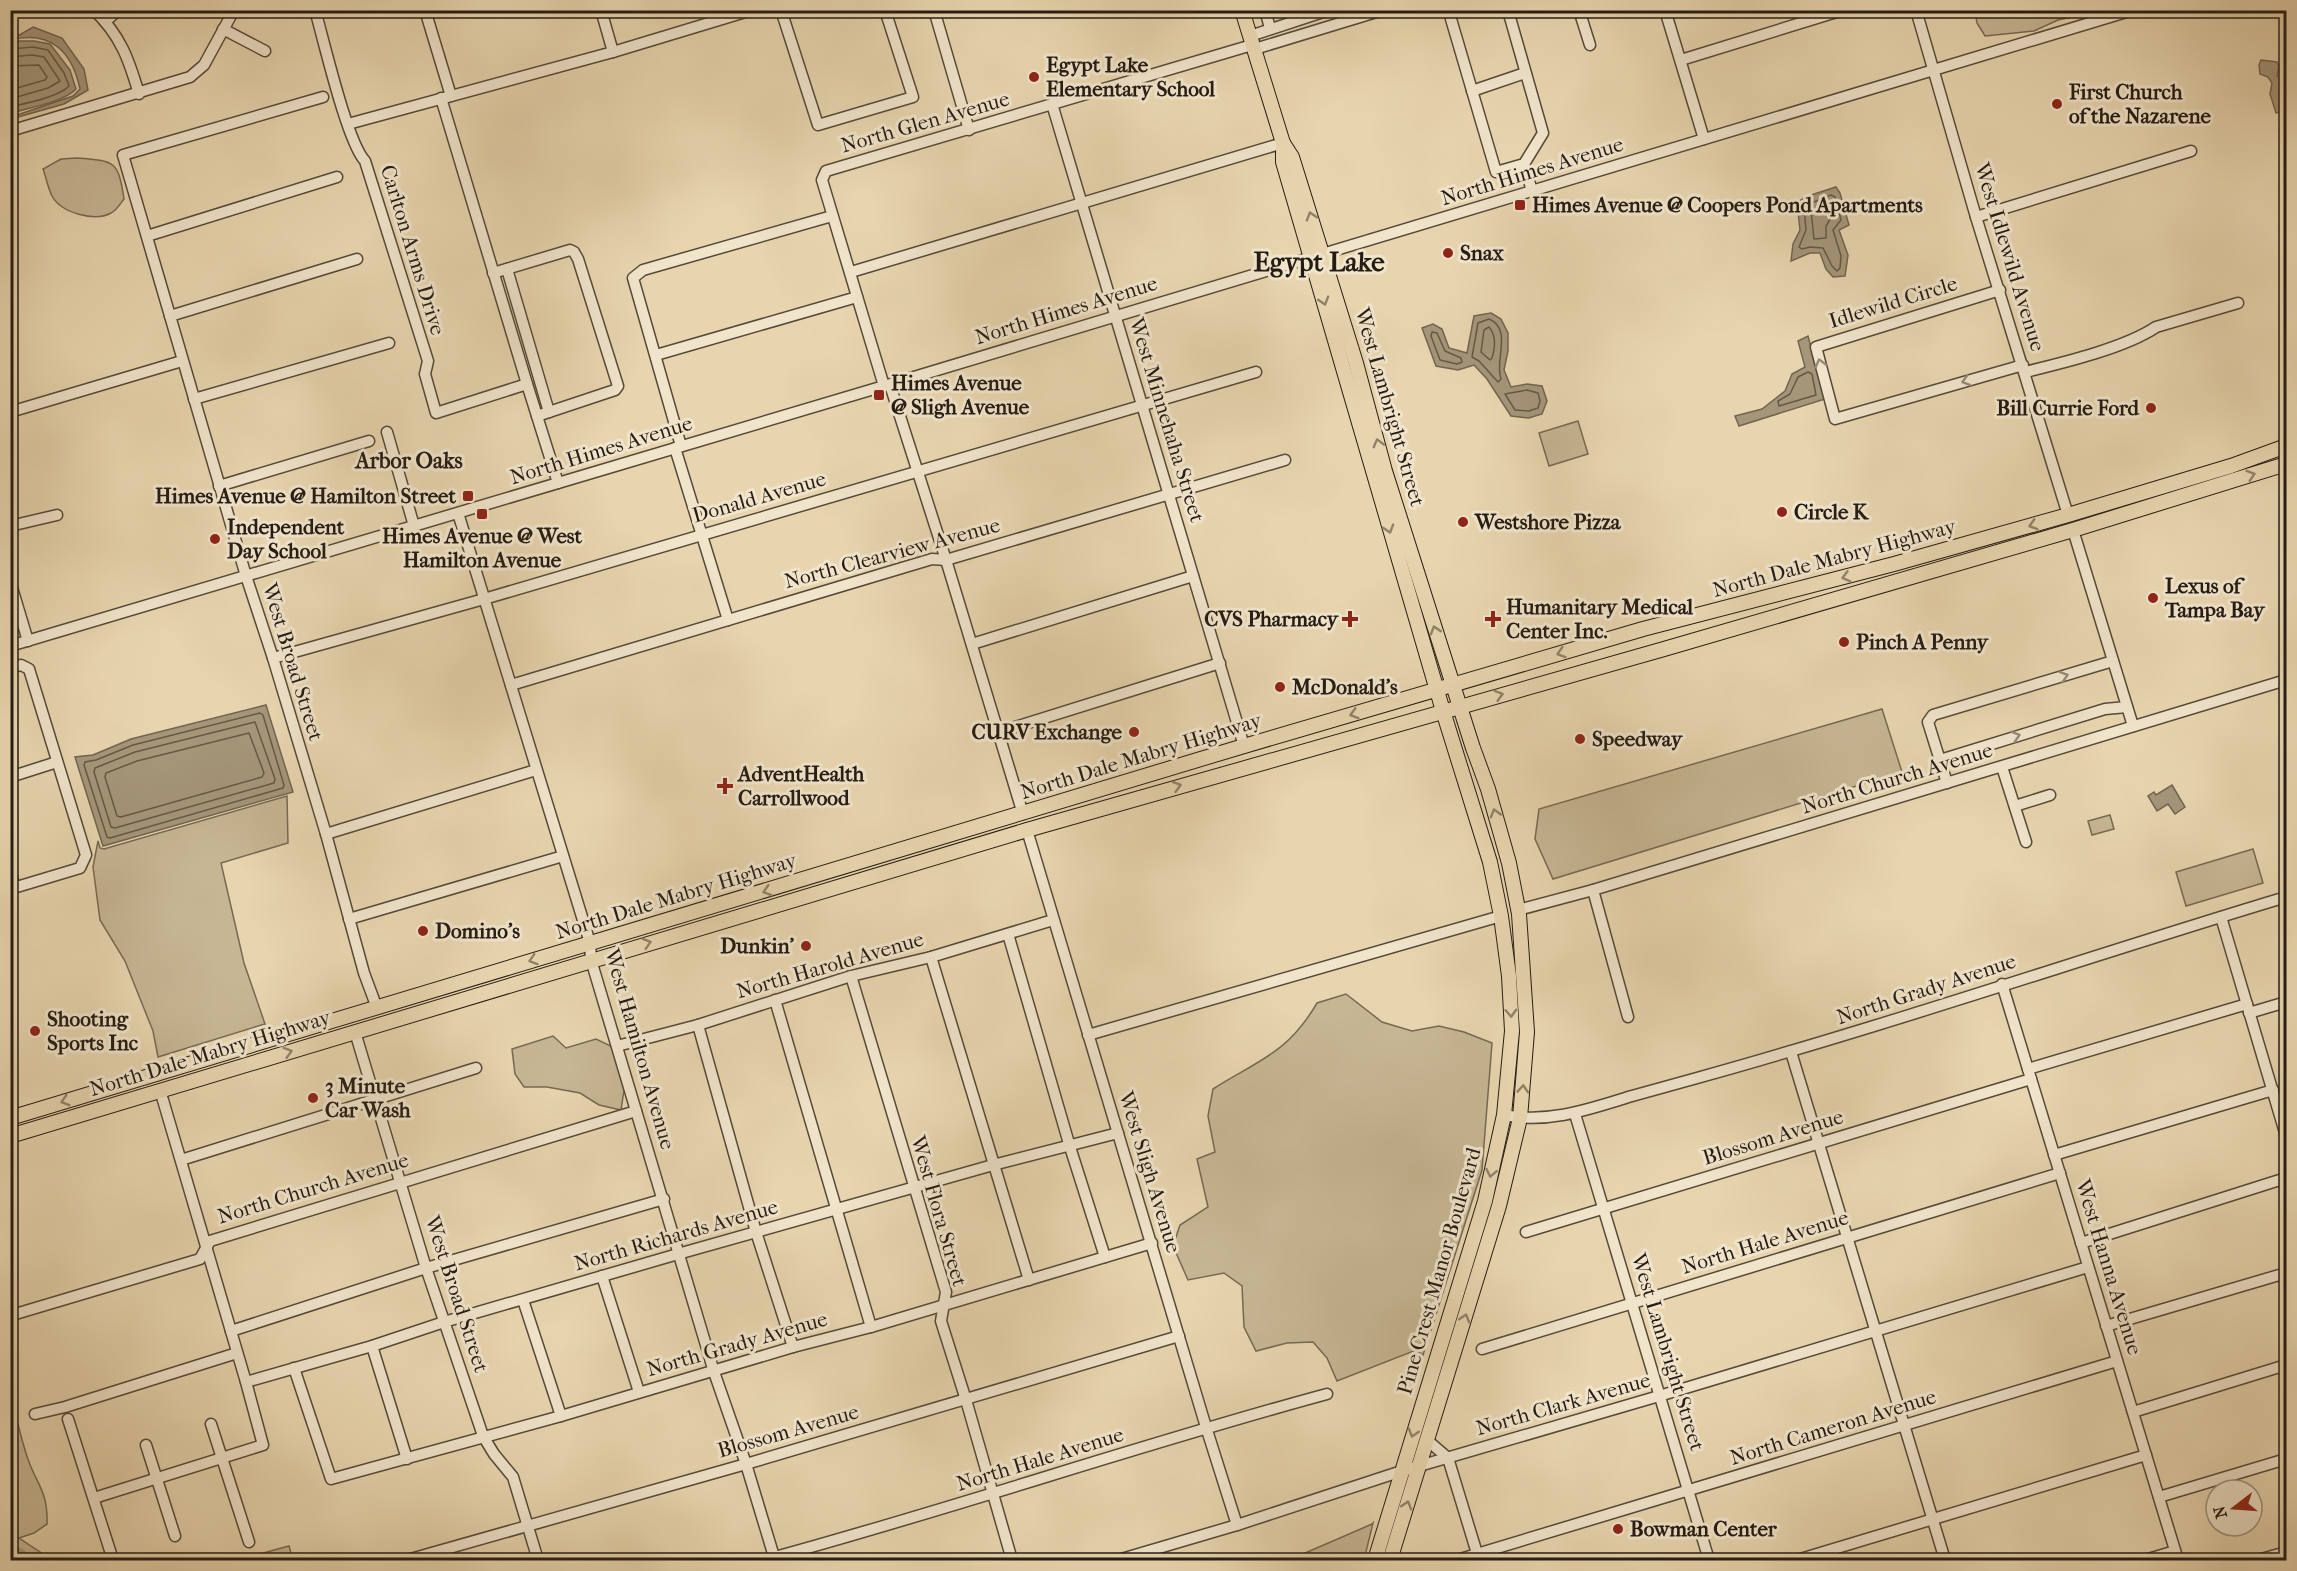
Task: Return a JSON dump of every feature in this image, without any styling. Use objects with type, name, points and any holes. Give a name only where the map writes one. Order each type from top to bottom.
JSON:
[{"type":"main road","name":"West Lambright Street","points":[[1242,10],[1283,143],[1293,157],[1317,257],[1437,690]]},
{"type":"main road","name":"West Lambright Street","points":[[1317,257],[1453,686]]},
{"type":"main road","name":"North Dale Mabry Highway","points":[[10,1118],[1244,746],[1643,629],[1894,564],[2068,515],[2231,466],[2286,446]]},
{"type":"main road","name":"North Dale Mabry Highway","points":[[10,1136],[900,867],[2073,530],[2284,462]]},
{"type":"main road","points":[[2156,505],[2175,493],[2223,476],[2229,472],[2231,466]]},
{"type":"main road","points":[[2073,530],[2081,520],[2128,504],[2150,489]]},
{"type":"main road","points":[[2034,541],[2060,526],[2068,515]]},
{"type":"main road","points":[[1938,568],[1947,556],[1963,545]]},
{"type":"main road","points":[[1867,588],[1885,576],[1894,564]]},
{"type":"main road","points":[[1709,634],[1722,621],[1793,601],[1818,584]]},
{"type":"main road","points":[[1664,649],[1692,629],[1699,615]]},
{"type":"main road","name":"Pine Crest Manor Boulevard","points":[[1390,1560],[1499,1206],[1520,1119],[1527,1032],[1518,910],[1509,863],[1492,802],[1453,686]]},
{"type":"main road","name":"Pine Crest Manor Boulevard","points":[[1375,1560],[1485,1200],[1504,1115],[1512,1031],[1509,976],[1501,916],[1483,837],[1437,690]]},
{"type":"main road","points":[[1027,830],[1033,821],[1046,815],[1150,784],[1163,772]]},
{"type":"main road","points":[[900,867],[926,852],[1005,829],[1016,823],[1023,814]]},
{"type":"main road","name":"Pine Crest Manor Boulevard","points":[[1483,837],[1497,854],[1509,901],[1518,910]]},
{"type":"main road","points":[[773,905],[790,892],[893,862],[907,849]]},
{"type":"main road","points":[[694,929],[700,920],[735,909],[745,897]]},
{"type":"main road","name":"Pine Crest Manor Boulevard","points":[[1501,916],[1513,933],[1515,958],[1525,995]]},
{"type":"main road","points":[[355,1032],[372,1017],[442,997],[459,982]]},
{"type":"main road","points":[[160,1090],[173,1077],[267,1048],[279,1037]]},
{"type":"main road","points":[[76,1115],[105,1097],[126,1090],[135,1080]]},
{"type":"street","points":[[94,10],[106,21],[128,57],[139,94]]},
{"type":"street","points":[[106,21],[118,10]]},
{"type":"street","points":[[10,131],[190,77],[204,65],[234,10]]},
{"type":"street","name":"Carlton Arms Drive","points":[[315,10],[348,124],[358,154],[365,161],[428,362],[424,374],[436,413],[527,384]]},
{"type":"street","points":[[425,10],[493,273],[558,483]]},
{"type":"street","points":[[601,10],[613,52]]},
{"type":"street","points":[[348,124],[613,52],[752,10]]},
{"type":"street","points":[[781,10],[818,125],[913,97],[885,10]]},
{"type":"street","points":[[934,10],[969,130]]},
{"type":"street","points":[[1265,10],[1270,28]]},
{"type":"street","points":[[1329,10],[1270,28],[1251,40],[1258,48],[1383,10]]},
{"type":"street","points":[[1451,19],[1496,172],[1524,164],[1543,133],[1509,14],[1521,10]]},
{"type":"street","points":[[1579,10],[1590,45]]},
{"type":"street","points":[[1665,10],[1704,139]]},
{"type":"street","points":[[1681,60],[1830,12],[1843,10]]},
{"type":"street","name":"West Idlewild Avenue","points":[[1916,10],[1976,217],[2068,515]]},
{"type":"street","name":"North Himes Avenue","points":[[10,646],[887,386],[1115,315],[1317,257],[2133,10]]},
{"type":"street","points":[[223,29],[265,51]]},
{"type":"street","name":"North Glen Avenue","points":[[832,216],[822,180],[826,171],[969,130],[1251,40]]},
{"type":"street","points":[[1472,92],[1525,73]]},
{"type":"street","name":"West Broad Street","points":[[323,97],[123,155],[219,486],[273,658],[377,1008]]},
{"type":"street","name":"West Minnehaha Street","points":[[1052,104],[1244,746]]},
{"type":"street","points":[[851,272],[1283,143]]},
{"type":"street","points":[[1976,217],[2191,151]]},
{"type":"street","points":[[1524,164],[1532,191]]},
{"type":"street","points":[[147,236],[337,177]]},
{"type":"street","points":[[728,620],[701,534],[656,355],[633,278],[644,270],[832,216],[946,560],[1023,814]]},
{"type":"street","points":[[493,273],[570,250],[579,259],[618,386],[615,390],[537,416]]},
{"type":"street","points":[[170,316],[357,259]]},
{"type":"street","points":[[507,268],[549,412]]},
{"type":"street","name":"Idlewild Circle","points":[[2000,290],[1816,347],[1835,419],[2024,369]]},
{"type":"street","points":[[656,355],[857,297]]},
{"type":"street","points":[[2024,369],[2118,345],[2145,335],[2156,327],[2238,303]]},
{"type":"street","points":[[194,399],[389,344]]},
{"type":"street","points":[[10,412],[183,361]]},
{"type":"street","name":"Donald Avenue","points":[[273,658],[484,599],[1256,372]]},
{"type":"street","points":[[387,432],[414,526]]},
{"type":"street","points":[[219,486],[369,441]]},
{"type":"street","name":"North Clearview Avenue","points":[[511,685],[932,559],[946,560],[1285,460]]},
{"type":"street","name":"West Hamilton Avenue","points":[[458,513],[590,943],[591,960],[664,1199],[678,1254],[714,1372],[746,1464],[771,1560]]},
{"type":"street","points":[[10,526],[57,515]]},
{"type":"street","points":[[2073,530],[2133,726]]},
{"type":"street","points":[[972,644],[1193,576]]},
{"type":"street","points":[[10,581],[28,641]]},
{"type":"street","points":[[1947,783],[1929,719],[1933,715],[2113,661]]},
{"type":"street","points":[[999,732],[1221,663]]},
{"type":"street","points":[[10,668],[21,665],[29,669],[86,855],[80,868],[13,888],[10,871]]},
{"type":"street","name":"North Church Avenue","points":[[1518,910],[1593,890],[2286,680]]},
{"type":"street","points":[[1940,759],[2105,709],[2127,707]]},
{"type":"street","points":[[10,777],[57,762]]},
{"type":"street","points":[[2002,767],[2026,842]]},
{"type":"street","points":[[326,834],[536,770]]},
{"type":"street","points":[[2014,806],[2050,795]]},
{"type":"street","name":"West Sligh Avenue","points":[[1027,830],[1237,1525]]},
{"type":"street","points":[[349,919],[563,856]]},
{"type":"street","points":[[1593,890],[1628,1017]]},
{"type":"street","name":"North Grady Avenue","points":[[1504,1115],[1520,1119],[1575,1114],[1791,1052],[2002,984],[2286,897]]},
{"type":"street","points":[[1088,1035],[1501,916]]},
{"type":"street","points":[[2221,917],[2273,1090],[2282,1106],[2286,1136]]},
{"type":"street","name":"North Harold Avenue","points":[[617,1046],[698,1025],[851,976],[931,957],[1053,920]]},
{"type":"street","points":[[1008,934],[1070,1147],[1105,1257]]},
{"type":"street","points":[[931,957],[1029,1280]]},
{"type":"street","name":"West Flora Street","points":[[851,976],[946,1292],[940,1321],[966,1400],[1012,1560]]},
{"type":"street","name":"West Hanna Avenue","points":[[2002,984],[2176,1556]]},
{"type":"street","points":[[775,1000],[872,1327]]},
{"type":"street","name":"Blossom Avenue","points":[[1526,1232],[1819,1143],[2030,1074],[2248,1008],[2286,1002]]},
{"type":"street","points":[[698,1025],[756,1232],[793,1347]]},
{"type":"street","name":"West Broad Street","points":[[355,1032],[426,1268],[483,1436],[513,1477],[537,1560]]},
{"type":"street","points":[[1791,1052],[1945,1560]]},
{"type":"street","points":[[181,1160],[476,1068]]},
{"type":"street","points":[[94,1498],[263,1445],[160,1090]]},
{"type":"street","points":[[2054,1155],[2273,1090]]},
{"type":"street","name":"North Church Avenue","points":[[12,1315],[200,1259],[210,1241],[636,1111]]},
{"type":"street","name":"West Lambright Street","points":[[1575,1114],[1709,1560]]},
{"type":"street","name":"North Richards Avenue","points":[[246,1382],[678,1254],[993,1165],[1118,1133]]},
{"type":"street","name":"North Hale Avenue","points":[[1482,1349],[2060,1173]]},
{"type":"street","points":[[2081,1243],[2286,1178]]},
{"type":"street","points":[[231,1331],[426,1268],[664,1199]]},
{"type":"street","name":"North Grady Avenue","points":[[294,1368],[331,1479],[561,1416],[793,1347],[872,1327],[1152,1243]]},
{"type":"street","name":"North Clark Avenue","points":[[1118,1560],[1237,1525],[1402,1471],[2088,1267]]},
{"type":"street","points":[[2106,1326],[2286,1273]]},
{"type":"street","points":[[602,1276],[639,1392]]},
{"type":"street","points":[[522,1300],[561,1416]]},
{"type":"street","name":"Blossom Avenue","points":[[407,1560],[746,1464],[1179,1336]]},
{"type":"street","points":[[372,1346],[407,1459]]},
{"type":"street","points":[[35,1414],[237,1353]]},
{"type":"street","name":"North Cameron Avenue","points":[[1457,1560],[1478,1557],[2117,1361]]},
{"type":"street","points":[[2133,1412],[2286,1365]]},
{"type":"street","name":"North Hale Avenue","points":[[771,1560],[993,1495],[1206,1427],[1327,1394]]},
{"type":"street","points":[[68,1419],[113,1560]]},
{"type":"street","points":[[210,1424],[249,1542]]},
{"type":"street","points":[[1427,1440],[1448,1458],[1478,1557]]},
{"type":"street","points":[[146,1445],[175,1536]]},
{"type":"street","points":[[1797,1560],[2146,1455]]},
{"type":"street","points":[[2159,1497],[2286,1459]]},
{"type":"street","points":[[2258,1560],[2286,1552]]},
{"type":"street","points":[[2145,1560],[2176,1556]]},
{"type":"shaded area","points":[[1975,10],[2099,11],[2058,20],[2034,31],[1985,36],[1977,23]]},
{"type":"shaded area","points":[[77,158],[107,162],[117,170],[124,199],[113,212],[96,217],[79,214],[63,207],[52,196],[43,169],[61,159]]},
{"type":"shaded area","points":[[1578,421],[1588,454],[1549,466],[1539,433]]},
{"type":"shaded area","points":[[1882,709],[1902,772],[1553,879],[1535,839],[1539,809]]},
{"type":"shaded area","points":[[287,796],[288,843],[221,863],[244,963],[265,1024],[158,1057],[153,1031],[125,961],[100,920],[93,867],[98,841],[100,848],[104,849]]},
{"type":"shaded area","points":[[2110,815],[2114,829],[2092,835],[2088,821]]},
{"type":"shaded area","points":[[2253,849],[2263,883],[2186,906],[2176,872]]},
{"type":"shaded area","points":[[1346,994],[1382,1022],[1412,1031],[1439,1026],[1464,1032],[1492,1043],[1482,1170],[1423,1355],[1416,1350],[1337,1381],[1327,1358],[1313,1342],[1287,1343],[1256,1351],[1244,1327],[1242,1286],[1224,1273],[1188,1280],[1173,1246],[1180,1225],[1208,1207],[1197,1159],[1215,1152],[1208,1116],[1213,1089],[1283,1045],[1306,1020],[1317,1003]]},
{"type":"shaded area","points":[[553,1036],[566,1048],[596,1039],[613,1047],[624,1090],[621,1110],[599,1105],[580,1093],[547,1087],[524,1087],[515,1074],[512,1049]]},
{"type":"shaded area","points":[[10,1398],[26,1454],[42,1491],[47,1514],[47,1524],[34,1533],[19,1538],[52,1560],[11,1560]]},
{"type":"shaded area","points":[[1372,1524],[1364,1560],[1289,1560]]},
{"type":"shaded area","points":[[289,1546],[293,1560],[237,1560]]},
{"type":"water","points":[[33,27],[62,38],[84,69],[88,90],[64,104],[11,119],[11,117],[73,96],[80,89],[71,64],[57,46],[37,38],[11,40]]},
{"type":"water","points":[[18,41],[50,44],[70,70],[76,89],[55,101],[11,113],[11,44]]},
{"type":"water","points":[[2261,60],[2277,62],[2279,66],[2277,76],[2286,81],[2286,111],[2276,113],[2270,94],[2272,83],[2268,77],[2260,74]]},
{"type":"water","points":[[1836,187],[1840,193],[1849,225],[1839,230],[1848,255],[1845,276],[1833,277],[1826,269],[1820,253],[1810,253],[1791,261],[1793,244],[1800,230],[1797,203],[1805,197]]},
{"type":"water","points":[[1491,313],[1501,319],[1508,333],[1508,351],[1504,370],[1511,387],[1527,384],[1542,386],[1547,401],[1542,414],[1529,418],[1511,416],[1487,379],[1474,365],[1458,370],[1436,366],[1422,328],[1433,324],[1442,329],[1449,348],[1467,353],[1474,316]]},
{"type":"water","points":[[1808,336],[1825,399],[1739,426],[1735,416],[1762,409],[1785,391],[1792,374],[1805,367],[1798,341]]},
{"type":"water","points":[[266,705],[293,792],[103,846],[75,757],[93,755],[131,739]]},
{"type":"water","points":[[2172,785],[2185,807],[2175,814],[2168,804],[2157,811],[2148,796],[2154,792],[2156,795]]},
{"type":"waterway","points":[[10,1547],[33,1560]]},
{"type":"place","name":"Egypt Lake Elementary School","points":[[1034,77]]},
{"type":"place","name":"First Church of the Nazarene","points":[[2057,104]]},
{"type":"place","name":"Himes Avenue @ Coopers Pond Apartments","points":[[1520,205]]},
{"type":"place","name":"Snax","points":[[1448,253]]},
{"type":"place","name":"Himes Avenue @ Sligh Avenue","points":[[879,395]]},
{"type":"place","name":"Bill Currie Ford","points":[[2151,408]]},
{"type":"place","name":"Himes Avenue @ Hamilton Street","points":[[468,496]]},
{"type":"place","name":"Circle K","points":[[1782,512]]},
{"type":"place","name":"Himes Avenue @ West Hamilton Avenue","points":[[482,514]]},
{"type":"place","name":"Westshore Pizza","points":[[1463,522]]},
{"type":"place","name":"Independent Day School","points":[[215,539]]},
{"type":"place","name":"Lexus of Tampa Bay","points":[[2153,598]]},
{"type":"place","name":"CVS Pharmacy","points":[[1350,619]]},
{"type":"place","name":"Humanitary Medical Center Inc.","points":[[1493,619]]},
{"type":"place","name":"Pinch A Penny","points":[[1844,642]]},
{"type":"place","name":"McDonald's","points":[[1280,687]]},
{"type":"place","name":"CURV Exchange","points":[[1134,732]]},
{"type":"place","name":"Speedway","points":[[1580,739]]},
{"type":"place","name":"AdventHealth Carrollwood","points":[[725,786]]},
{"type":"place","name":"Domino's","points":[[423,931]]},
{"type":"place","name":"Dunkin'","points":[[806,946]]},
{"type":"place","name":"Shooting Sports Inc","points":[[35,1031]]},
{"type":"place","name":"3 Minute Car Wash","points":[[313,1098]]},
{"type":"place","name":"Bowman Center","points":[[1618,1529]]},
{"type":"district","name":"Egypt Lake","points":[[1319,262]]},
{"type":"district","name":"Arbor Oaks","points":[[409,460]]}]
